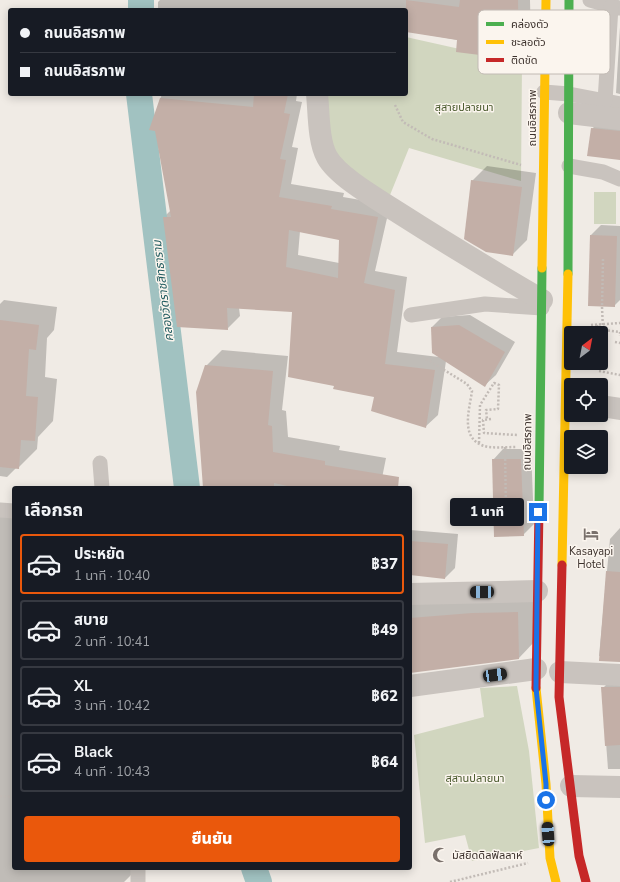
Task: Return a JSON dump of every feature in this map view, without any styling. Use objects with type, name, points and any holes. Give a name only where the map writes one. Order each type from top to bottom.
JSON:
[{"type":"main road","name":"ถนนอิสรภาพ","points":[[546,0],[546,10]]},
{"type":"main road","name":"ถนนอิสรภาพ","points":[[544,74],[536,688],[546,784],[550,858],[556,882]]},
{"type":"main road","points":[[568,378],[569,74]]},
{"type":"main road","points":[[567,422],[559,697],[579,856],[586,882]]},
{"type":"street","points":[[318,96],[322,143],[327,157],[338,171],[380,201],[542,304]]},
{"type":"street","points":[[569,104],[620,119]]},
{"type":"street","points":[[608,407],[620,409]]},
{"type":"street","points":[[412,594],[537,591]]},
{"type":"street","points":[[412,686],[536,669]]},
{"type":"street","points":[[560,672],[620,674]]},
{"type":"street","points":[[571,786],[620,787]]},
{"type":"lane","points":[[590,0],[616,8],[610,59]]},
{"type":"lane","points":[[605,101],[608,74]]},
{"type":"lane","points":[[544,92],[569,104],[605,101],[620,104]]},
{"type":"lane","points":[[569,166],[603,172],[620,179]]},
{"type":"lane","points":[[411,315],[485,304],[542,304]]},
{"type":"lane","points":[[100,463],[102,486]]},
{"type":"lane","points":[[0,510],[12,511]]},
{"type":"lane","points":[[138,870],[138,882]]},
{"type":"path","points":[[395,106],[403,122],[432,139],[528,166]]},
{"type":"path","points":[[603,259],[603,330],[620,332],[620,336]]},
{"type":"path","points":[[586,326],[620,323]]},
{"type":"path","points":[[615,342],[620,343]]},
{"type":"path","points":[[424,357],[467,384],[472,391],[468,426],[469,433],[475,442],[488,447],[518,448]]},
{"type":"path","points":[[599,370],[620,375]]},
{"type":"path","points":[[479,443],[480,406],[494,382],[499,385],[498,409],[486,410],[487,420]]},
{"type":"path","points":[[491,419],[483,420],[484,433],[520,435]]},
{"type":"path","points":[[505,447],[506,514]]},
{"type":"path","points":[[0,796],[12,797]]},
{"type":"path","points":[[450,882],[550,858]]},
{"type":"green space","name":"สุสายปลายนา","points":[[408,37],[478,53],[478,74],[522,74],[521,181],[409,148],[390,195],[346,171],[329,143],[327,96],[408,96]]},
{"type":"green space","points":[[594,192],[616,192],[616,224],[594,224]]},
{"type":"green space","name":"สุสานปลายนา","points":[[517,686],[529,751],[539,848],[472,861],[465,835],[425,843],[414,735],[484,717],[480,688]]},
{"type":"building","points":[[406,0],[459,7],[460,0],[518,0],[518,10],[478,10],[478,55],[456,52],[457,40],[408,32],[408,8],[406,8]]},
{"type":"building","points":[[254,96],[288,96],[284,113],[290,114],[280,159],[286,160],[279,197],[332,206],[331,209],[378,217],[364,283],[395,290],[385,364],[435,370],[426,428],[371,411],[374,397],[333,389],[334,386],[288,377],[292,312],[227,308],[228,330],[177,327],[163,217],[171,217],[155,131],[149,130],[160,98],[253,107]],"holes":[[[289,230],[339,240],[338,278],[286,267]]]},
{"type":"building","points":[[591,128],[620,131],[620,160],[587,156]]},
{"type":"building","points":[[471,180],[522,187],[513,256],[486,252],[464,239]]},
{"type":"building","points":[[590,235],[617,236],[615,307],[588,306]]},
{"type":"building","points":[[0,320],[39,325],[36,350],[29,349],[26,396],[38,397],[35,441],[21,440],[19,469],[0,467]]},
{"type":"building","points":[[459,325],[505,352],[485,387],[432,353],[431,327]]},
{"type":"building","points":[[205,365],[273,371],[268,425],[272,426],[273,452],[325,461],[325,465],[399,477],[398,486],[287,486],[274,483],[274,486],[203,486],[196,392]]},
{"type":"building","points":[[492,459],[521,459],[524,536],[494,537]]},
{"type":"building","points":[[412,541],[448,544],[445,579],[412,575]]},
{"type":"building","points":[[606,571],[620,572],[620,662],[599,661]]},
{"type":"building","points":[[518,612],[519,659],[412,673],[412,618],[472,613]]},
{"type":"building","points":[[601,687],[620,687],[620,745],[605,746]]},
{"type":"waterway","name":"คลองวัดราชสิทธาราม","points":[[141,0],[141,8]]},
{"type":"waterway","name":"คลองวัดราชสิทธาราม","points":[[139,96],[187,486]]},
{"type":"waterway","name":"คลองวัดราชสิทธาราม","points":[[255,870],[259,882]]},
{"type":"traffic: fast","points":[[569,0],[569,10]]},
{"type":"traffic: fast","points":[[568,274],[569,74]]},
{"type":"traffic: fast","points":[[539,509],[542,268]]},
{"type":"traffic: slow","points":[[546,0],[546,10]]},
{"type":"traffic: slow","points":[[542,268],[545,74]]},
{"type":"traffic: slow","points":[[562,565],[568,274]]},
{"type":"traffic: slow","points":[[536,688],[546,784],[550,858],[556,882]]},
{"type":"traffic: jam","points":[[536,688],[539,509]]},
{"type":"traffic: jam","points":[[562,565],[559,697],[579,856],[586,882]]},
{"type":"place","name":"Kasayapi Hotel","points":[[591,534]]},
{"type":"place","name":"มัสยิดดิลฟัลลาห์","points":[[440,855]]},
{"type":"route","points":[[538,512],[536,688],[546,784],[546,800]]}]
